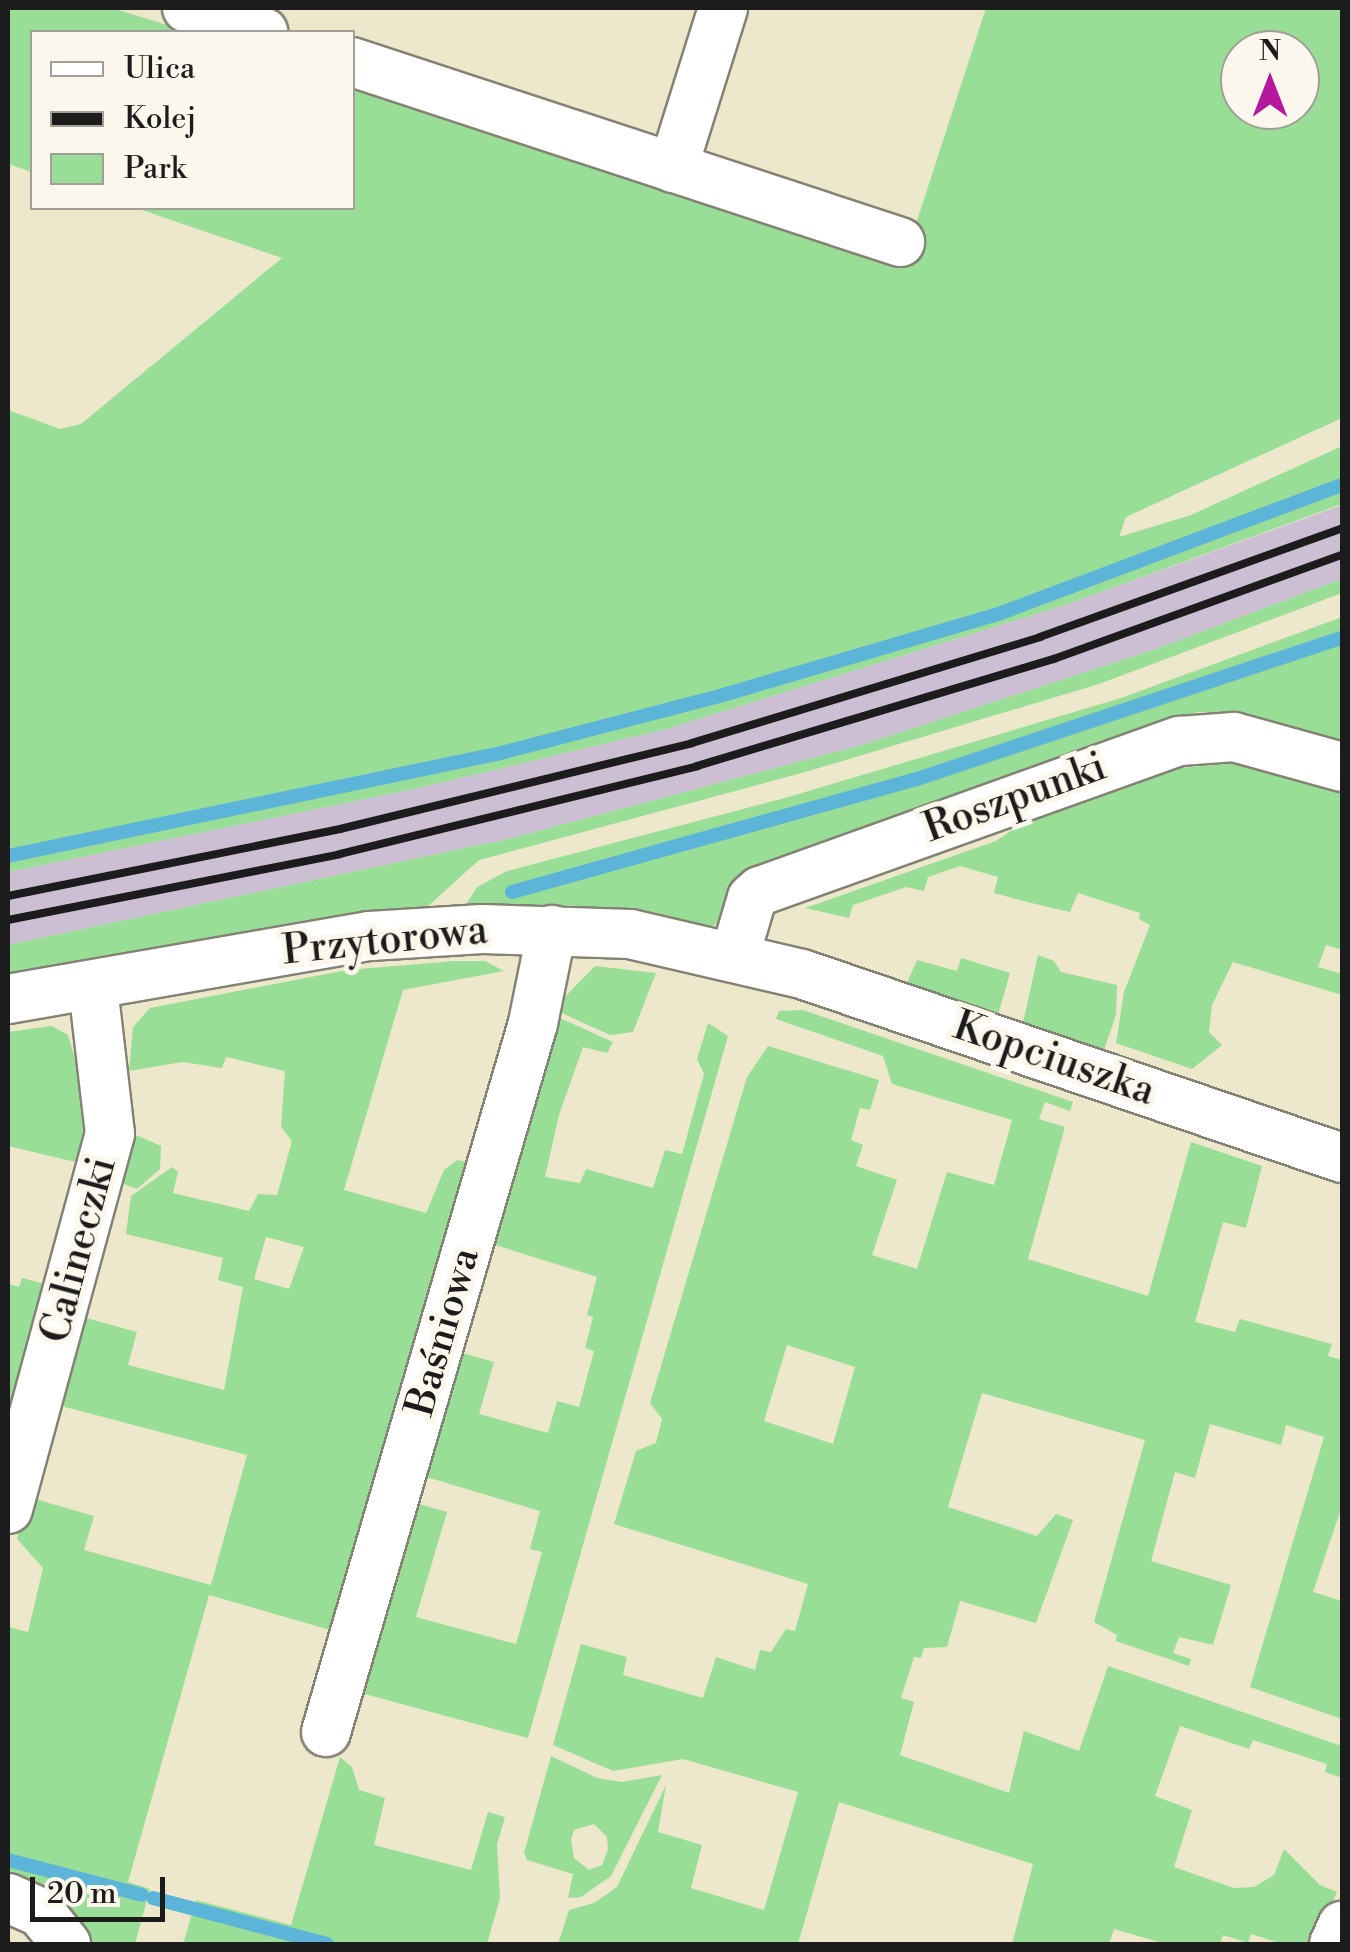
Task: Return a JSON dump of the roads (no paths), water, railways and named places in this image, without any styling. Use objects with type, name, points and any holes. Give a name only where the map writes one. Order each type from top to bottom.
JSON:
[{"type":"street","points":[[187,8],[257,30]]},
{"type":"street","points":[[673,168],[723,8]]},
{"type":"street","points":[[355,63],[900,242]]},
{"type":"street","name":"Roszpunki","points":[[750,959],[752,898],[760,891],[1180,741],[1234,737],[1342,767]]},
{"type":"street","name":"Przytorowa","points":[[8,999],[370,936],[552,930],[630,934],[750,959]]},
{"type":"street","name":"Baśniowa","points":[[326,1732],[533,1024],[552,930]]},
{"type":"street","name":"Kopciuszka","points":[[750,959],[1342,1158]]},
{"type":"street","name":"Calineczki","points":[[8,1509],[110,1134],[94,986]]},
{"type":"street","points":[[15,1900],[52,1924],[66,1944]]},
{"type":"street","points":[[1334,1944],[1342,1926]]},
{"type":"waterway","points":[[8,856],[497,754],[723,695],[1001,613],[1342,485]]},
{"type":"waterway","points":[[512,892],[917,779],[1342,638]]},
{"type":"waterway","points":[[8,1860],[142,1895]]},
{"type":"waterway","points":[[153,1898],[327,1944]]},
{"type":"railway","points":[[8,896],[340,829],[692,743],[1040,637],[1342,528]]},
{"type":"railway","points":[[8,920],[340,854],[697,766],[1054,659],[1342,555]]}]
